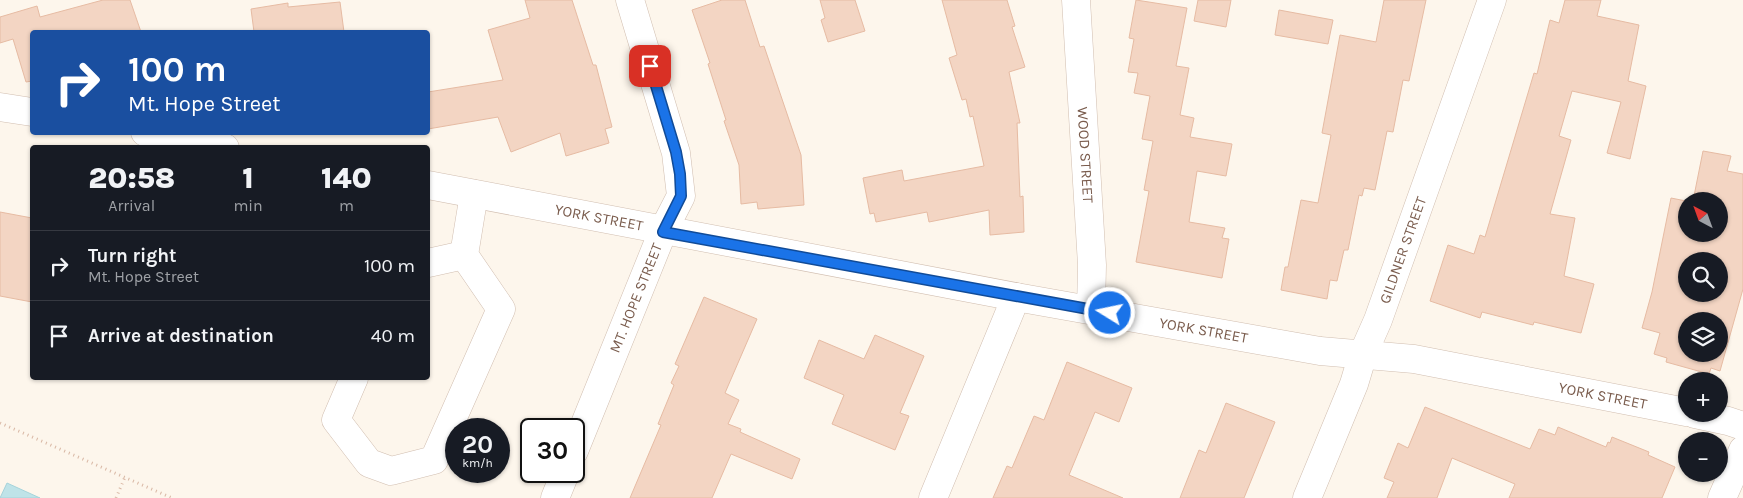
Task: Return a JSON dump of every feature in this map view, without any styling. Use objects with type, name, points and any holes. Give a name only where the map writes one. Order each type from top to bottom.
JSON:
[{"type":"street","name":"MT. HOPE STREET","points":[[585,424],[663,232],[681,196],[676,152],[630,0]]},
{"type":"street","name":"WOOD STREET","points":[[1076,0],[1092,265],[1091,310]]},
{"type":"street","name":"GILDNER STREET","points":[[1306,498],[1354,384],[1363,354],[1378,320],[1492,0]]},
{"type":"street","points":[[0,107],[30,112]]},
{"type":"street","points":[[159,135],[210,145]]},
{"type":"street","name":"YORK STREET","points":[[430,186],[663,232],[1016,297],[1320,351],[1414,359],[1678,410]]},
{"type":"street","points":[[353,380],[336,420],[369,462],[391,471],[434,460],[501,309],[464,255],[474,194]]},
{"type":"street","points":[[430,263],[464,255]]},
{"type":"street","points":[[933,498],[1016,297]]},
{"type":"street","points":[[1728,421],[1743,426]]},
{"type":"street","points":[[1722,498],[1743,450]]},
{"type":"street","points":[[555,498],[561,483]]},
{"type":"path","points":[[0,422],[172,498]]},
{"type":"path","points":[[116,498],[125,478]]},
{"type":"water","points":[[7,483],[40,498],[0,498]]},
{"type":"building","points":[[103,0],[130,0],[140,30],[30,30],[30,81],[26,82],[13,39],[0,43],[0,17],[37,6],[40,17]]},
{"type":"building","points":[[525,0],[572,0],[593,65],[596,65],[612,127],[605,129],[609,143],[566,156],[560,133],[511,152],[498,117],[430,129],[430,92],[503,80],[488,30],[530,18]]},
{"type":"building","points":[[722,0],[745,0],[760,47],[764,46],[801,155],[804,205],[758,209],[757,202],[741,204],[739,165],[724,121],[726,120],[708,64],[710,63],[692,10]]},
{"type":"building","points":[[820,0],[855,0],[865,31],[828,42],[821,20],[825,18]]},
{"type":"building","points":[[942,0],[1007,0],[1015,26],[1012,27],[1025,67],[1009,72],[1020,123],[1017,123],[1020,197],[1023,196],[1024,232],[990,235],[989,210],[929,222],[927,212],[876,222],[874,213],[870,214],[863,178],[902,170],[904,181],[984,166],[973,116],[970,117],[966,99],[962,100],[949,58],[957,55]]},
{"type":"building","points":[[1136,0],[1187,8],[1176,66],[1189,68],[1180,115],[1194,118],[1190,137],[1232,144],[1226,176],[1197,171],[1189,222],[1225,228],[1222,238],[1229,239],[1222,278],[1136,262],[1149,191],[1144,190],[1153,141],[1142,139],[1150,96],[1134,93],[1138,73],[1128,72],[1134,39],[1129,38]]},
{"type":"building","points":[[1198,0],[1231,0],[1226,27],[1194,21]]},
{"type":"building","points":[[1384,0],[1426,0],[1409,81],[1403,80],[1393,132],[1387,131],[1375,190],[1364,188],[1362,196],[1359,195],[1348,250],[1344,250],[1337,281],[1330,280],[1327,299],[1281,290],[1285,267],[1288,267],[1301,200],[1318,203],[1331,135],[1322,133],[1340,35],[1376,42]]},
{"type":"building","points":[[1565,0],[1601,0],[1597,16],[1639,25],[1628,81],[1646,86],[1630,159],[1607,153],[1621,102],[1572,91],[1559,136],[1571,140],[1550,214],[1575,218],[1564,276],[1594,284],[1581,333],[1534,322],[1533,325],[1482,312],[1480,318],[1430,301],[1448,245],[1474,254],[1480,235],[1485,237],[1534,73],[1537,74],[1550,20],[1559,23]]},
{"type":"building","points":[[340,2],[344,30],[254,30],[251,9],[288,3],[288,7]]},
{"type":"building","points":[[1279,10],[1333,20],[1328,44],[1275,35]]},
{"type":"building","points":[[1703,151],[1731,156],[1727,171],[1743,174],[1743,289],[1728,342],[1728,312],[1678,312],[1678,362],[1723,362],[1720,371],[1711,368],[1710,372],[1702,372],[1666,362],[1667,358],[1654,354],[1660,333],[1642,328],[1652,292],[1671,198],[1678,199],[1678,242],[1728,242],[1728,192],[1695,192]]},
{"type":"building","points":[[0,212],[30,218],[30,302],[0,296]]},
{"type":"building","points":[[704,297],[757,319],[725,393],[739,400],[728,424],[741,429],[740,432],[800,459],[792,479],[731,454],[712,498],[630,498],[661,425],[658,424],[674,385],[671,383],[679,366],[675,364]]},
{"type":"building","points":[[875,335],[924,356],[900,413],[909,416],[895,450],[832,424],[844,395],[804,378],[819,340],[864,359]]},
{"type":"building","points":[[1067,362],[1132,388],[1119,422],[1095,412],[1069,475],[1123,498],[993,498],[1007,466],[1012,468],[1034,416],[1044,420]]},
{"type":"building","points":[[1226,403],[1275,422],[1244,498],[1180,498],[1199,450],[1206,453]]},
{"type":"building","points":[[1425,407],[1530,449],[1539,429],[1555,435],[1558,427],[1606,447],[1612,437],[1649,452],[1648,455],[1675,467],[1662,498],[1509,498],[1515,484],[1452,458],[1437,498],[1387,498],[1394,482],[1384,478],[1398,443],[1408,448]]},
{"type":"route","points":[[650,66],[676,152],[680,174],[681,196],[663,232],[1110,313]]}]
